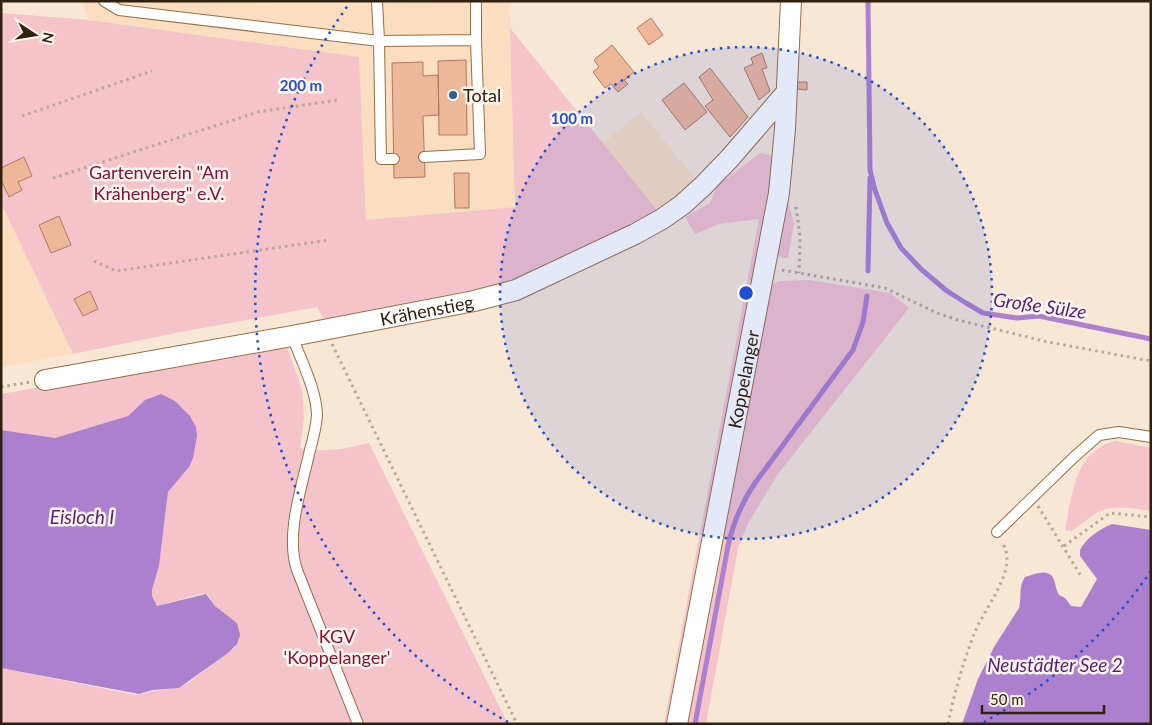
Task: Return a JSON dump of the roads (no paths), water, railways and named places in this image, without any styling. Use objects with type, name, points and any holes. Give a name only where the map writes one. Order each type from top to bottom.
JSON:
[{"type":"street","name":"Koppelanger","points":[[677,724],[782,172],[786,129],[791,1]]},
{"type":"street","name":"Krähenstieg","points":[[45,380],[292,336],[504,294],[635,234],[662,219],[694,195],[730,158],[786,93]]},
{"type":"lane","points":[[104,1],[119,10],[379,41],[476,40]]},
{"type":"lane","points":[[377,1],[381,159],[394,158]]},
{"type":"lane","points":[[424,157],[480,154],[476,1]]},
{"type":"lane","points":[[292,336],[313,394],[317,413],[295,522],[292,542],[293,554],[358,724]]},
{"type":"lane","points":[[997,532],[1099,435],[1118,432],[1151,437]]},
{"type":"water","name":"Eisloch I","points":[[161,394],[175,401],[190,416],[196,427],[197,436],[193,458],[189,467],[168,492],[159,566],[152,596],[157,606],[206,594],[215,606],[237,623],[240,635],[237,644],[228,653],[179,688],[153,690],[139,694],[1,668],[1,430],[55,438],[128,416],[145,400]]},
{"type":"water","name":"Neustädter See 2","points":[[1112,524],[1151,530],[1151,724],[962,724],[978,679],[994,647],[1019,608],[1021,588],[1025,577],[1041,572],[1049,574],[1054,580],[1059,595],[1065,598],[1071,606],[1081,607],[1097,579],[1080,556],[1080,550],[1094,534]]},
{"type":"waterway","name":"Große Sülze","points":[[868,1],[870,170],[887,223],[901,248],[922,270],[947,291],[983,313],[1017,318],[1039,316],[1151,339]]},
{"type":"waterway","points":[[868,271],[870,178]]},
{"type":"waterway","points":[[695,724],[728,546],[738,513],[755,483],[853,350],[863,322],[867,296]]},
{"type":"place","name":"Total","points":[[453,95]]},
{"type":"park label","name":"Gartenverein \"Am Krähenberg\" e.V.","points":[[159,182]]},
{"type":"park label","name":"KGV 'Koppelanger'","points":[[337,646]]}]
